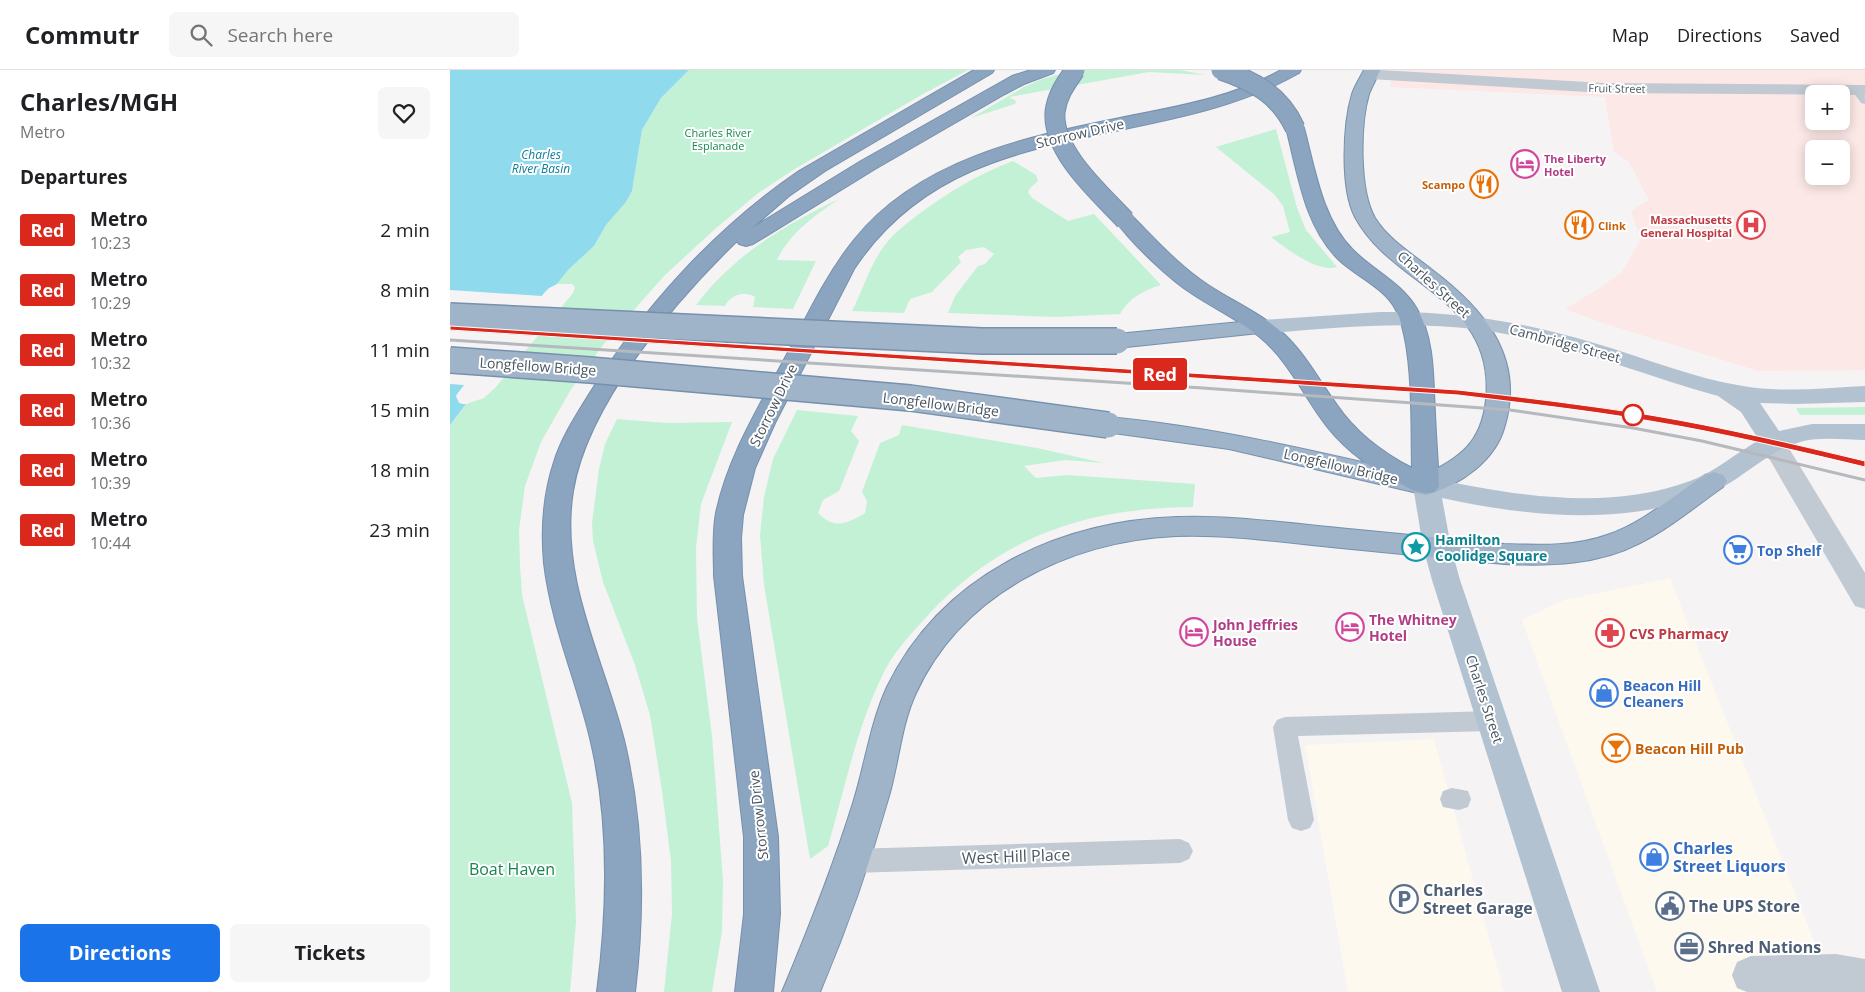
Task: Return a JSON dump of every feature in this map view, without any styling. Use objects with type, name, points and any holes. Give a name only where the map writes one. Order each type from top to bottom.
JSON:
[{"type":"highway","points":[[616,992],[621,939],[623,873],[618,806],[607,740],[561,580],[557,556],[556,518],[566,464],[585,421],[628,354],[656,317],[700,268],[749,219],[796,183],[852,147],[986,70]]},
{"type":"highway","points":[[700,268],[868,165],[999,90],[1018,80],[1047,70]]},
{"type":"highway","points":[[1075,70],[1062,87],[1055,106],[1058,138],[1071,159],[1125,220],[1187,280],[1261,327],[1289,353],[1337,422],[1359,446],[1388,468],[1426,486],[1420,368],[1415,333],[1405,307],[1394,294],[1354,262],[1330,236],[1318,210],[1295,128],[1286,109],[1271,94],[1250,81],[1221,70]]},
{"type":"highway","name":"Storrow Drive","points":[[754,992],[761,951],[763,864],[728,576],[727,538],[729,521],[741,476],[758,432],[842,273],[864,241],[888,217],[916,195],[964,168],[1008,151],[1048,139],[1175,112],[1230,98],[1264,86],[1294,70]]},
{"type":"highway","name":"Charles Street","points":[[1371,72],[1361,92],[1357,114],[1355,181],[1357,198],[1364,214],[1384,239],[1459,302],[1476,323],[1487,341],[1497,372],[1500,393],[1497,415],[1483,448],[1465,464],[1426,486]]},
{"type":"highway","points":[[450,316],[600,325],[1077,343],[1261,327]]},
{"type":"highway","name":"Longfellow Bridge","points":[[450,360],[590,370],[910,398],[1212,437],[1302,456],[1426,486]]},
{"type":"highway","points":[[801,992],[828,929],[878,773],[894,708],[912,670],[937,634],[967,603],[1019,567],[1056,550],[1091,538],[1135,529],[1179,525],[1224,527],[1530,555],[1562,554],[1618,542],[1714,481]]},
{"type":"main road","name":"Cambridge Street","points":[[1261,327],[1410,318],[1476,323],[1554,338],[1717,388],[1754,395],[1865,394]]},
{"type":"main road","points":[[1717,388],[1738,396],[1751,406],[1773,443]]},
{"type":"main road","points":[[1426,486],[1519,504],[1584,506],[1660,499],[1681,494],[1714,481],[1773,443],[1794,435],[1865,432]]},
{"type":"main road","name":"Charles Street","points":[[1426,486],[1437,547],[1580,992]]},
{"type":"street","name":"Fruit Street","points":[[1371,72],[1430,79],[1603,88],[1810,90],[1862,93]]},
{"type":"street","points":[[1773,443],[1865,598]]},
{"type":"street","points":[[1751,975],[1836,973],[1865,978]]},
{"type":"lane","points":[[1304,811],[1285,727],[1492,721]]},
{"type":"lane","name":"West Hill Place","points":[[851,861],[1180,851]]},
{"type":"shaded area","name":"Massachusetts General Hospital","points":[[1394,70],[1865,70],[1865,370],[1759,371],[1603,323],[1565,309],[1622,272],[1641,239],[1631,211],[1649,200],[1629,162],[1614,151],[1605,97],[1390,87]]},
{"type":"shaded area","points":[[1670,578],[1821,958],[1837,992],[1657,992],[1522,620],[1564,600]]},
{"type":"shaded area","name":"Charles Street Garage","points":[[1434,739],[1504,992],[1348,992],[1305,745]]},
{"type":"green space","name":"Charles River Esplanade","points":[[689,70],[968,70],[793,170],[757,194],[715,229],[664,276],[603,345],[570,391],[541,442],[525,486],[519,530],[520,565],[522,595],[572,803],[576,922],[570,992],[450,992],[450,425],[466,404],[484,398],[496,387],[573,293],[575,287],[572,284],[557,284],[568,270],[594,246],[606,225],[626,202],[632,191],[642,130],[661,98]]},
{"type":"green space","points":[[1076,70],[1180,70],[1205,75],[1149,72],[1009,97],[1016,101],[1015,104],[971,118],[1024,87],[1042,79]]},
{"type":"green space","points":[[1276,129],[1297,208],[1306,230],[1337,267],[1321,267],[1303,259],[1271,237],[1290,232],[1283,206],[1274,194],[1216,147]]},
{"type":"green space","points":[[1013,161],[1036,175],[1038,181],[1028,192],[1032,198],[1068,221],[1094,214],[1161,285],[1138,295],[1128,303],[1120,314],[1056,317],[948,313],[955,296],[978,266],[985,264],[994,254],[984,247],[966,250],[958,257],[961,262],[932,292],[910,299],[904,313],[852,311],[875,260],[897,232],[919,214],[953,191],[987,172]]},
{"type":"green space","points":[[839,199],[796,233],[782,250],[777,260],[816,261],[793,309],[753,307],[755,297],[747,294],[734,296],[725,306],[696,305],[726,271],[761,243],[779,231]]},
{"type":"green space","points":[[1865,407],[1865,415],[1800,415],[1796,408]]},
{"type":"green space","points":[[797,410],[858,416],[851,431],[859,441],[839,491],[823,500],[818,513],[830,522],[835,523],[841,524],[865,513],[867,501],[862,492],[880,443],[899,435],[902,425],[1037,448],[1104,463],[1065,460],[1024,466],[1036,478],[1067,475],[1195,484],[1193,507],[1118,513],[1083,520],[1049,531],[1017,546],[987,564],[957,587],[929,614],[889,662],[885,670],[859,735],[828,846],[810,859],[764,585],[760,535],[764,497],[773,459]]},
{"type":"green space","points":[[617,419],[666,423],[732,422],[701,504],[696,548],[697,618],[712,736],[723,881],[722,931],[712,992],[664,992],[672,914],[671,861],[662,791],[650,715],[635,665],[603,582],[593,541],[592,523],[599,469],[605,444]]},
{"type":"water","name":"Charles River Basin","points":[[450,70],[689,70],[661,98],[642,130],[632,191],[626,202],[606,225],[594,246],[568,270],[557,284],[546,291],[458,393],[456,396],[462,404],[466,404],[450,425]]},
{"type":"pier","points":[[560,283],[548,292],[460,395],[461,400],[469,404],[459,403],[456,396],[464,385],[450,384],[450,290],[542,296],[549,288]]},
{"type":"railway","points":[[450,329],[1457,393],[1560,405],[1662,421],[1713,430],[1865,464]]},
{"type":"railway","points":[[450,340],[1203,388],[1510,410],[1633,428],[1702,441],[1865,480]]},
{"type":"metro line","name":"Red","points":[[450,329],[1458,393],[1511,398],[1568,405],[1701,427],[1865,464]]},
{"type":"place","name":"The Liberty Hotel","points":[[1525,164]]},
{"type":"place","name":"Scampo","points":[[1484,184]]},
{"type":"place","name":"Clink","points":[[1579,225]]},
{"type":"place","name":"Massachusetts General Hospital","points":[[1751,225]]},
{"type":"place","name":"Hamilton Coolidge Square","points":[[1416,547]]},
{"type":"place","name":"Top Shelf","points":[[1738,550]]},
{"type":"place","name":"The Whitney Hotel","points":[[1350,627]]},
{"type":"place","name":"John Jeffries House","points":[[1194,632]]},
{"type":"place","name":"CVS Pharmacy","points":[[1610,633]]},
{"type":"place","name":"Beacon Hill Cleaners","points":[[1604,693]]},
{"type":"place","name":"Beacon Hill Pub","points":[[1616,748]]},
{"type":"place","name":"Charles Street Liquors","points":[[1654,857]]},
{"type":"place","name":"Charles Street Garage","points":[[1404,899]]},
{"type":"place","name":"The UPS Store","points":[[1670,906]]},
{"type":"place","name":"Shred Nations","points":[[1689,947]]},
{"type":"park label","name":"Boat Haven","points":[[512,869]]}]
